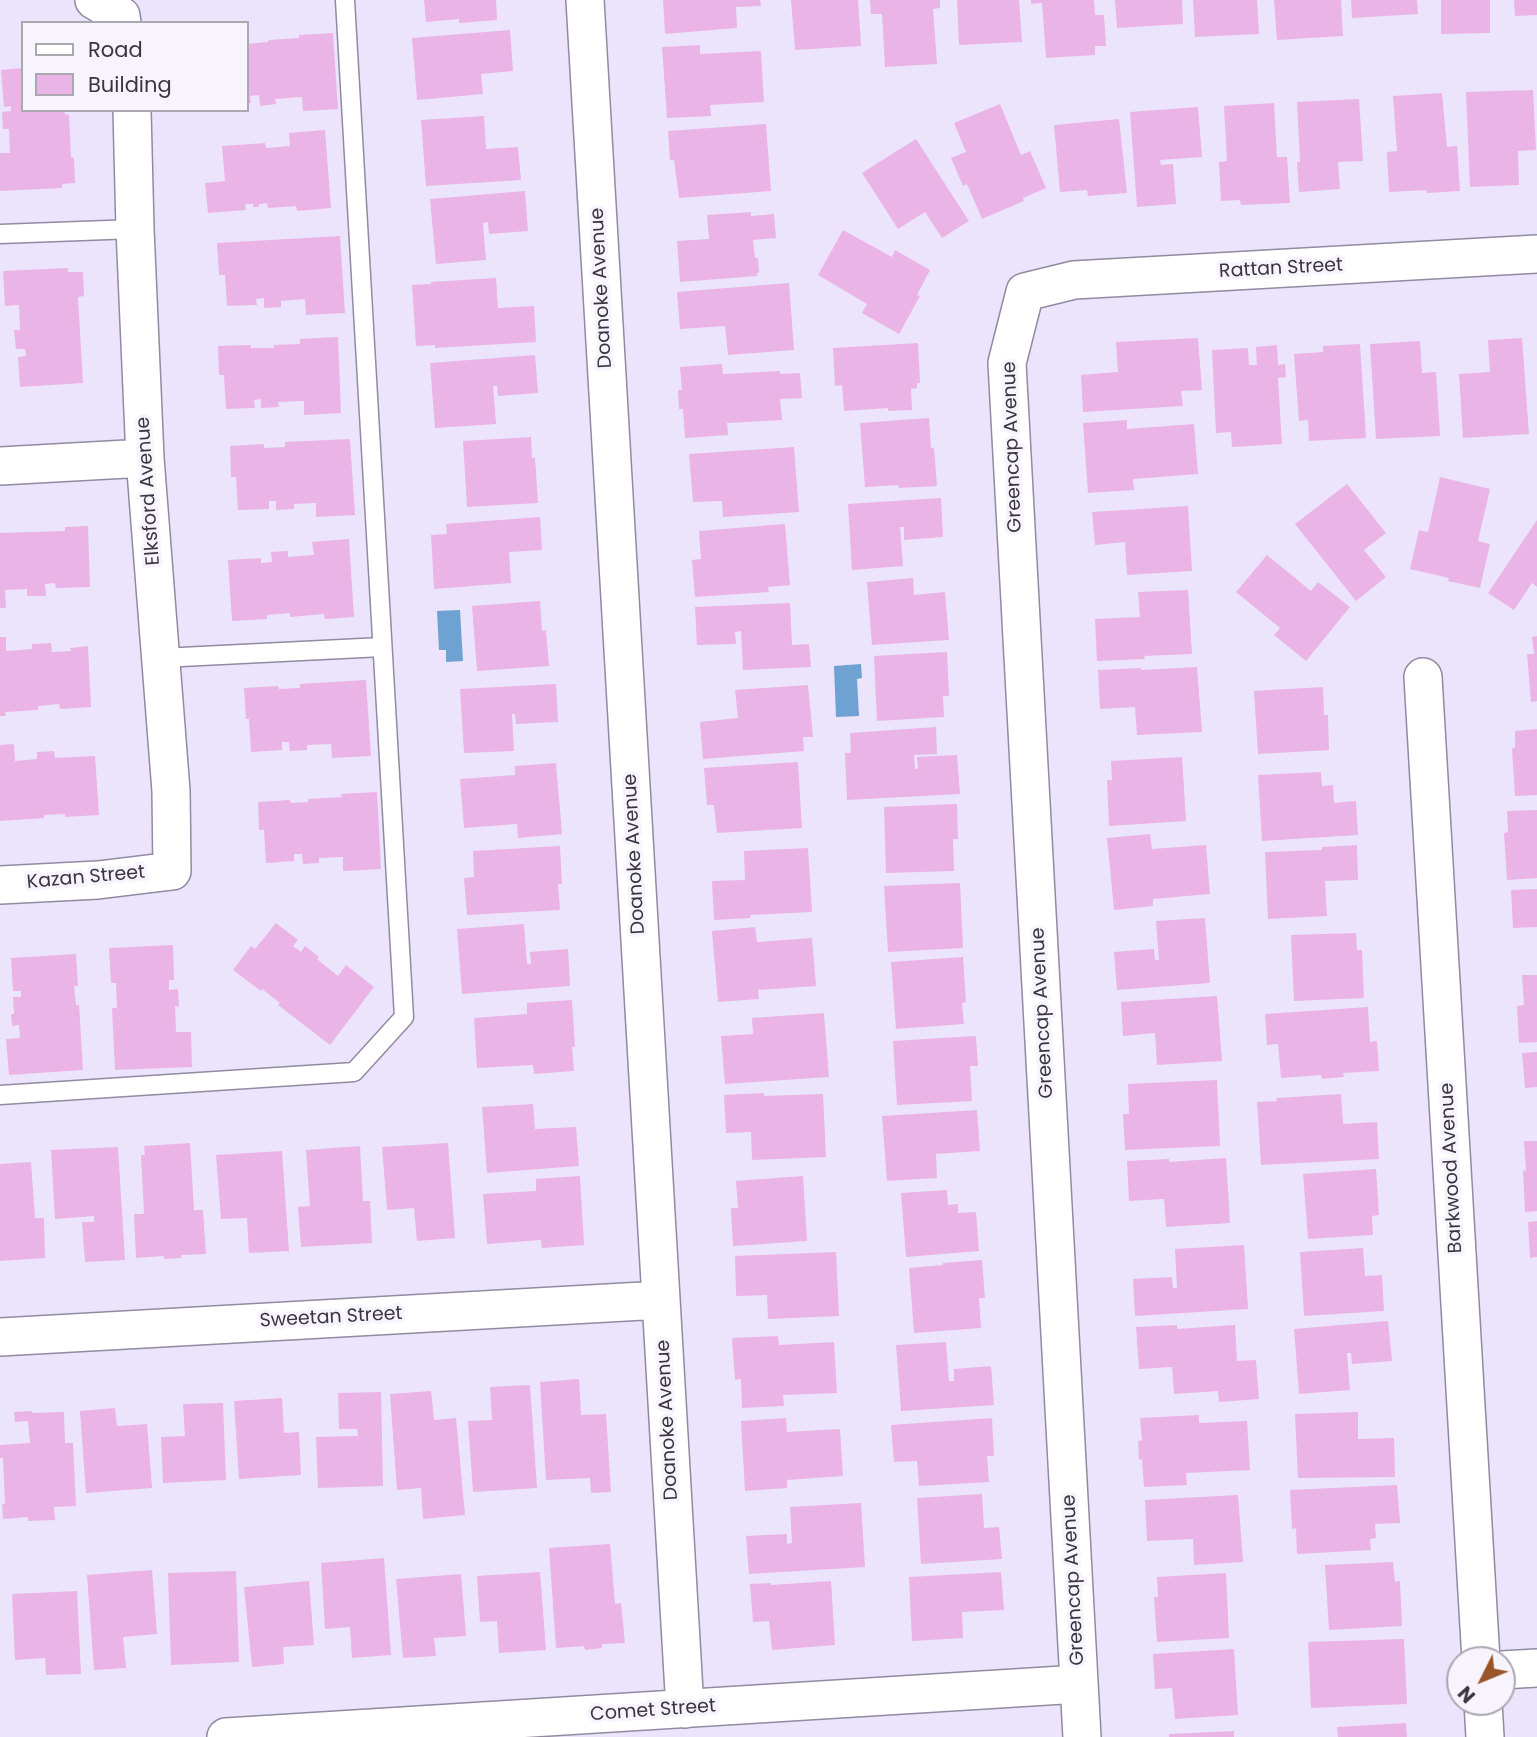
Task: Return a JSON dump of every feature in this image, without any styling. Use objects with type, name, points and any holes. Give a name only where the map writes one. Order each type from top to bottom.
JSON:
[{"type":"street","points":[[94,0],[121,16],[122,21]]},
{"type":"street","name":"Doanoke Avenue","points":[[585,0],[685,1709]]},
{"type":"street","name":"Elksford Avenue","points":[[132,112],[145,458],[171,791],[172,871]]},
{"type":"street","name":"Rattan Street","points":[[1025,292],[1074,280],[1537,254]]},
{"type":"street","name":"Greencap Avenue","points":[[1025,292],[1007,363],[1082,1737]]},
{"type":"street","points":[[0,466],[145,458]]},
{"type":"street","name":"Barkwood Avenue","points":[[1423,677],[1480,1646]]},
{"type":"street","name":"Kazan Street","points":[[0,885],[99,880],[172,871]]},
{"type":"street","name":"Sweetan Street","points":[[0,1337],[661,1300]]},
{"type":"street","points":[[1516,1669],[1537,1668]]},
{"type":"street","name":"Comet Street","points":[[226,1737],[1079,1685]]},
{"type":"street","points":[[1484,1716],[1485,1737]]},
{"type":"lane","points":[[0,1095],[354,1072],[404,1017],[345,0]]},
{"type":"lane","points":[[0,234],[135,229]]},
{"type":"lane","points":[[161,658],[383,647]]},
{"type":"water","points":[[460,610],[463,661],[446,662],[446,650],[439,650],[437,611]]},
{"type":"water","points":[[861,664],[862,678],[857,679],[859,716],[836,717],[834,666]]},
{"type":"building","points":[[424,0],[496,0],[497,20],[426,22]]},
{"type":"building","points":[[663,0],[760,0],[761,6],[736,7],[737,28],[665,34]]},
{"type":"building","points":[[791,0],[858,0],[861,46],[795,50]]},
{"type":"building","points":[[870,0],[940,0],[940,8],[933,9],[937,64],[885,67],[882,14],[871,14]]},
{"type":"building","points":[[957,0],[1019,0],[1022,42],[959,45]]},
{"type":"building","points":[[1031,0],[1094,0],[1095,15],[1104,15],[1106,46],[1095,46],[1095,55],[1046,58],[1042,3],[1031,4]]},
{"type":"building","points":[[1115,0],[1182,0],[1183,24],[1117,28]]},
{"type":"building","points":[[1193,0],[1257,0],[1259,34],[1195,37]]},
{"type":"building","points":[[1274,0],[1341,0],[1343,36],[1277,40]]},
{"type":"building","points":[[1351,0],[1417,0],[1418,14],[1352,18]]},
{"type":"building","points":[[1441,0],[1490,0],[1490,33],[1441,34]]},
{"type":"building","points":[[1514,0],[1537,0],[1537,15],[1515,16]]},
{"type":"building","points":[[510,30],[513,71],[481,74],[483,94],[417,100],[412,38]]},
{"type":"building","points":[[333,33],[338,109],[303,111],[302,97],[275,99],[276,104],[260,106],[259,95],[250,96],[251,103],[248,103],[248,44],[299,38],[299,35]]},
{"type":"building","points":[[700,45],[700,54],[761,51],[764,102],[710,105],[711,116],[667,118],[662,47]]},
{"type":"building","points":[[21,68],[21,112],[64,112],[69,115],[75,183],[62,184],[62,188],[0,191],[0,153],[10,153],[9,129],[3,129],[2,112],[11,111],[11,106],[4,107],[1,70]]},
{"type":"building","points":[[1533,90],[1536,150],[1518,151],[1519,185],[1470,187],[1466,92]]},
{"type":"building","points":[[1442,93],[1447,147],[1457,146],[1460,191],[1389,192],[1387,152],[1397,151],[1393,96]]},
{"type":"building","points":[[1359,99],[1363,161],[1338,162],[1340,189],[1299,192],[1297,102]]},
{"type":"building","points":[[1274,103],[1277,157],[1287,157],[1290,203],[1241,205],[1240,200],[1221,201],[1219,162],[1227,161],[1224,106]]},
{"type":"building","points":[[1000,104],[1021,155],[1030,151],[1046,188],[1023,198],[1024,201],[982,219],[967,184],[963,186],[951,158],[966,152],[954,123]]},
{"type":"building","points":[[1198,107],[1202,157],[1160,160],[1161,165],[1173,164],[1176,204],[1137,207],[1130,112]]},
{"type":"building","points":[[484,116],[486,149],[518,147],[521,180],[426,186],[421,120]]},
{"type":"building","points":[[1119,119],[1127,193],[1088,196],[1087,190],[1060,192],[1054,125]]},
{"type":"building","points":[[766,124],[771,191],[679,198],[674,160],[670,160],[668,131]]},
{"type":"building","points":[[325,130],[331,208],[297,211],[296,206],[268,208],[267,203],[259,204],[259,207],[245,204],[246,210],[208,213],[205,183],[225,181],[222,146],[265,143],[266,148],[290,146],[289,133]]},
{"type":"building","points":[[916,139],[969,221],[942,238],[925,212],[898,229],[862,173]]},
{"type":"building","points":[[525,191],[528,231],[489,234],[488,222],[483,223],[486,260],[436,264],[430,199]]},
{"type":"building","points":[[751,212],[751,216],[774,214],[776,238],[753,240],[755,258],[758,258],[757,276],[680,282],[677,241],[709,239],[707,215]]},
{"type":"building","points":[[843,230],[892,257],[895,250],[930,270],[917,295],[920,296],[899,334],[862,313],[867,304],[818,275]]},
{"type":"building","points":[[340,236],[345,313],[306,315],[305,299],[281,301],[281,307],[264,308],[264,298],[256,299],[257,305],[227,306],[225,275],[219,275],[217,243]]},
{"type":"building","points":[[68,268],[68,272],[83,272],[84,296],[78,297],[83,383],[20,387],[18,357],[26,356],[25,349],[16,349],[14,330],[20,330],[19,305],[5,306],[3,271]]},
{"type":"building","points":[[496,278],[498,308],[534,306],[536,342],[435,348],[435,345],[416,346],[412,285]]},
{"type":"building","points":[[789,283],[794,350],[728,355],[725,326],[680,329],[677,292]]},
{"type":"building","points":[[338,337],[341,413],[304,415],[304,401],[278,402],[279,407],[261,408],[261,399],[254,400],[255,408],[226,409],[224,375],[219,375],[218,346],[251,345],[251,348],[274,348],[274,345],[300,344],[300,339]]},
{"type":"building","points":[[1198,338],[1202,390],[1181,391],[1183,406],[1083,412],[1081,375],[1118,372],[1116,342]]},
{"type":"building","points":[[1522,338],[1529,434],[1463,438],[1459,374],[1490,372],[1488,340]]},
{"type":"building","points":[[1420,341],[1422,373],[1436,372],[1440,436],[1376,439],[1370,344]]},
{"type":"building","points":[[918,343],[920,383],[917,383],[917,388],[911,389],[912,410],[888,411],[888,408],[844,411],[842,385],[835,386],[833,348]]},
{"type":"building","points":[[1360,344],[1366,438],[1309,441],[1308,420],[1299,421],[1294,354],[1323,352],[1323,346]]},
{"type":"building","points":[[1277,345],[1278,365],[1285,364],[1286,377],[1278,378],[1282,444],[1232,447],[1231,432],[1216,433],[1212,350],[1248,348],[1249,365],[1257,365],[1256,347]]},
{"type":"building","points":[[535,355],[538,393],[498,396],[497,386],[493,386],[496,424],[435,428],[430,363]]},
{"type":"building","points":[[722,364],[723,374],[780,371],[780,374],[800,373],[802,398],[780,399],[782,420],[727,423],[728,435],[685,438],[683,409],[679,409],[678,390],[682,390],[680,367]]},
{"type":"building","points":[[929,418],[937,486],[865,487],[860,423]]},
{"type":"building","points":[[1127,420],[1127,429],[1194,424],[1198,474],[1133,479],[1134,490],[1088,493],[1083,423]]},
{"type":"building","points":[[531,437],[538,503],[467,507],[463,441]]},
{"type":"building","points":[[350,439],[355,515],[316,517],[316,503],[294,504],[294,509],[276,510],[276,501],[269,501],[269,509],[238,510],[236,477],[231,477],[230,446],[264,444],[264,448],[285,447],[285,442]]},
{"type":"building","points":[[794,447],[799,512],[723,517],[722,501],[693,502],[689,454]]},
{"type":"building","points":[[1440,477],[1490,489],[1478,541],[1490,544],[1480,588],[1410,569],[1419,530],[1428,532]]},
{"type":"building","points":[[1347,484],[1386,533],[1364,550],[1386,577],[1356,601],[1295,524]]},
{"type":"building","points":[[941,498],[943,537],[904,540],[904,527],[900,527],[903,566],[852,570],[848,504]]},
{"type":"building","points":[[1188,506],[1192,571],[1127,575],[1125,542],[1095,545],[1092,512]]},
{"type":"building","points":[[540,517],[542,550],[509,552],[511,583],[434,589],[431,535],[447,534],[446,524]]},
{"type":"building","points":[[1537,520],[1537,587],[1532,583],[1514,610],[1488,593]]},
{"type":"building","points":[[785,524],[790,585],[768,587],[769,592],[695,597],[692,560],[701,559],[699,531]]},
{"type":"building","points":[[88,526],[90,587],[56,588],[55,583],[45,584],[46,596],[27,596],[27,589],[5,590],[6,608],[0,608],[0,533],[65,531],[65,527]]},
{"type":"building","points":[[349,539],[354,617],[325,619],[324,614],[290,617],[290,613],[267,615],[267,619],[232,621],[228,560],[261,558],[261,563],[272,562],[271,552],[288,551],[288,557],[314,555],[312,542]]},
{"type":"building","points":[[1267,555],[1311,591],[1318,582],[1350,607],[1306,661],[1274,635],[1280,628],[1236,592]]},
{"type":"building","points":[[913,578],[914,595],[945,592],[949,640],[872,645],[867,582]]},
{"type":"building","points":[[1188,590],[1192,654],[1097,661],[1095,619],[1140,617],[1138,592]]},
{"type":"building","points":[[540,601],[542,631],[546,630],[549,666],[477,671],[472,606]]},
{"type":"building","points":[[790,603],[792,645],[809,644],[811,667],[743,670],[741,631],[735,632],[736,644],[697,645],[695,607]]},
{"type":"building","points":[[1537,636],[1537,701],[1531,702],[1527,654],[1534,654],[1532,637]]},
{"type":"building","points":[[0,637],[6,637],[6,651],[32,649],[32,644],[51,643],[52,652],[71,651],[70,648],[88,646],[91,707],[60,709],[59,704],[38,706],[38,710],[5,712],[6,716],[0,716]]},
{"type":"building","points":[[947,652],[949,696],[943,696],[944,717],[877,721],[874,656]]},
{"type":"building","points":[[1197,667],[1202,732],[1137,735],[1135,707],[1100,709],[1098,670]]},
{"type":"building","points":[[366,680],[371,756],[332,758],[331,744],[307,745],[307,750],[290,751],[289,742],[282,742],[282,750],[251,752],[244,688],[300,688],[300,684]]},
{"type":"building","points":[[556,684],[558,722],[516,724],[515,714],[512,714],[514,751],[464,753],[460,689]]},
{"type":"building","points":[[808,685],[813,737],[803,737],[804,751],[703,759],[700,722],[738,718],[735,690]]},
{"type":"building","points":[[1323,687],[1324,715],[1328,715],[1329,750],[1258,754],[1254,691]]},
{"type":"building","points":[[936,727],[937,754],[914,755],[915,769],[918,769],[917,757],[957,755],[960,794],[847,800],[845,753],[851,753],[850,733]]},
{"type":"building","points":[[1537,729],[1537,795],[1515,796],[1512,748],[1515,748],[1515,731]]},
{"type":"building","points":[[14,744],[15,761],[37,759],[37,752],[54,751],[55,758],[95,756],[99,815],[44,815],[44,818],[0,821],[0,745]]},
{"type":"building","points":[[1182,757],[1186,821],[1109,826],[1107,780],[1112,780],[1111,761]]},
{"type":"building","points":[[798,762],[802,828],[717,833],[714,805],[707,805],[704,768]]},
{"type":"building","points":[[556,763],[562,834],[518,838],[517,824],[464,828],[460,779],[515,775],[515,766]]},
{"type":"building","points":[[1321,772],[1322,786],[1333,785],[1334,803],[1356,801],[1358,835],[1262,841],[1258,775]]},
{"type":"building","points":[[377,792],[381,869],[343,871],[343,857],[319,858],[319,863],[303,864],[302,854],[294,854],[294,861],[266,863],[264,830],[259,830],[258,802],[308,802],[308,799],[342,797],[341,794]]},
{"type":"building","points":[[957,804],[958,839],[953,839],[954,871],[886,873],[884,807]]},
{"type":"building","points":[[1537,810],[1537,878],[1507,880],[1504,833],[1508,832],[1507,811]]},
{"type":"building","points":[[1150,834],[1152,849],[1206,845],[1210,894],[1153,899],[1153,906],[1114,910],[1107,838]]},
{"type":"building","points":[[1357,845],[1358,880],[1325,881],[1327,916],[1268,919],[1265,852],[1322,850],[1322,847]]},
{"type":"building","points":[[560,846],[560,910],[467,915],[464,878],[474,877],[473,851]]},
{"type":"building","points":[[808,848],[812,912],[714,920],[712,881],[745,880],[744,851]]},
{"type":"building","points":[[960,883],[963,948],[888,952],[884,886]]},
{"type":"building","points":[[1537,889],[1537,927],[1513,928],[1511,890]]},
{"type":"building","points":[[1205,918],[1210,983],[1117,990],[1114,952],[1154,949],[1155,960],[1159,960],[1156,921]]},
{"type":"building","points":[[276,923],[298,940],[293,946],[301,952],[305,946],[338,976],[346,965],[374,987],[330,1045],[278,1005],[280,1003],[262,989],[261,991],[233,970],[251,946],[255,949]]},
{"type":"building","points":[[524,924],[527,964],[531,964],[530,952],[568,949],[570,986],[462,994],[457,929]]},
{"type":"building","points":[[755,927],[757,942],[812,938],[816,986],[758,990],[759,999],[718,1002],[712,931]]},
{"type":"building","points":[[1356,933],[1357,950],[1362,950],[1364,998],[1294,1001],[1291,935]]},
{"type":"building","points":[[173,945],[174,980],[169,980],[169,990],[178,989],[179,1007],[175,1006],[176,1032],[191,1032],[192,1067],[115,1070],[112,1008],[117,1008],[116,983],[111,983],[109,948]]},
{"type":"building","points":[[76,954],[78,986],[74,986],[76,1005],[79,1005],[83,1070],[9,1075],[6,1039],[20,1038],[19,1025],[12,1026],[11,1014],[14,1014],[13,997],[21,997],[21,991],[13,991],[11,958]]},
{"type":"building","points":[[963,957],[966,1002],[962,1003],[964,1024],[896,1029],[891,962]]},
{"type":"building","points":[[1522,975],[1537,975],[1537,1042],[1519,1043],[1517,1006],[1524,1005]]},
{"type":"building","points":[[1217,996],[1222,1061],[1157,1065],[1155,1033],[1123,1036],[1121,1002]]},
{"type":"building","points":[[572,1000],[574,1071],[534,1074],[533,1065],[477,1068],[474,1018],[527,1014],[527,1003]]},
{"type":"building","points":[[1368,1007],[1370,1042],[1377,1041],[1379,1071],[1343,1073],[1344,1077],[1322,1079],[1321,1075],[1281,1078],[1278,1044],[1267,1045],[1265,1014]]},
{"type":"building","points":[[824,1013],[829,1077],[725,1084],[721,1036],[753,1034],[752,1018]]},
{"type":"building","points":[[976,1036],[978,1066],[970,1066],[972,1101],[897,1105],[893,1041]]},
{"type":"building","points":[[1537,1052],[1537,1087],[1525,1088],[1522,1053]]},
{"type":"building","points":[[1217,1080],[1220,1146],[1125,1150],[1123,1114],[1129,1114],[1128,1084]]},
{"type":"building","points":[[764,1093],[764,1096],[823,1094],[826,1157],[752,1160],[751,1132],[726,1133],[724,1095]]},
{"type":"building","points":[[1341,1094],[1343,1124],[1377,1122],[1379,1159],[1261,1165],[1257,1102],[1277,1101],[1276,1098]]},
{"type":"building","points":[[533,1104],[535,1129],[576,1127],[579,1166],[487,1173],[482,1107]]},
{"type":"building","points":[[977,1110],[980,1151],[936,1154],[937,1178],[887,1181],[882,1116]]},
{"type":"building","points":[[1524,1141],[1537,1141],[1537,1211],[1525,1212]]},
{"type":"building","points":[[190,1143],[194,1210],[203,1210],[206,1254],[164,1259],[164,1256],[136,1258],[134,1214],[144,1214],[141,1155],[145,1155],[144,1146]]},
{"type":"building","points":[[448,1143],[455,1238],[417,1241],[414,1208],[387,1210],[382,1147]]},
{"type":"building","points":[[360,1146],[363,1201],[370,1201],[372,1243],[301,1247],[298,1207],[310,1206],[306,1150]]},
{"type":"building","points":[[118,1147],[125,1260],[85,1262],[82,1222],[94,1222],[94,1216],[55,1219],[51,1150]]},
{"type":"building","points":[[282,1151],[289,1251],[249,1253],[247,1218],[221,1219],[216,1155]]},
{"type":"building","points":[[1226,1158],[1230,1223],[1166,1227],[1164,1199],[1129,1201],[1127,1161],[1169,1159],[1169,1162]]},
{"type":"building","points":[[31,1162],[35,1218],[44,1218],[45,1258],[0,1261],[0,1164]]},
{"type":"building","points":[[1376,1169],[1379,1215],[1372,1216],[1373,1235],[1308,1239],[1303,1174]]},
{"type":"building","points":[[580,1176],[584,1245],[542,1248],[541,1240],[487,1244],[483,1194],[536,1191],[536,1179]]},
{"type":"building","points":[[803,1176],[807,1241],[733,1246],[731,1208],[738,1208],[736,1181]]},
{"type":"building","points":[[947,1190],[948,1205],[958,1204],[958,1213],[976,1212],[979,1251],[906,1257],[901,1193]]},
{"type":"building","points":[[1537,1221],[1537,1257],[1530,1258],[1528,1222]]},
{"type":"building","points":[[1244,1245],[1248,1309],[1135,1316],[1133,1279],[1172,1277],[1173,1288],[1177,1288],[1175,1249]]},
{"type":"building","points":[[1363,1248],[1365,1276],[1382,1275],[1384,1311],[1304,1316],[1300,1252]]},
{"type":"building","points":[[836,1252],[839,1316],[768,1319],[767,1295],[736,1296],[735,1256]]},
{"type":"building","points":[[982,1260],[985,1298],[979,1298],[981,1328],[914,1333],[909,1268]]},
{"type":"building","points":[[1388,1321],[1392,1361],[1352,1364],[1351,1353],[1347,1353],[1350,1390],[1299,1394],[1294,1329]]},
{"type":"building","points":[[1177,1325],[1177,1329],[1235,1325],[1237,1361],[1256,1360],[1259,1399],[1219,1402],[1218,1391],[1174,1394],[1172,1367],[1139,1369],[1136,1327]]},
{"type":"building","points":[[778,1336],[779,1345],[834,1342],[837,1393],[783,1395],[784,1406],[742,1408],[741,1379],[735,1380],[732,1338]]},
{"type":"building","points":[[946,1342],[949,1381],[954,1381],[954,1369],[991,1366],[994,1405],[901,1411],[896,1345]]},
{"type":"building","points":[[579,1379],[581,1415],[606,1414],[611,1492],[591,1493],[590,1478],[546,1480],[540,1382]]},
{"type":"building","points":[[530,1385],[537,1488],[473,1492],[468,1421],[492,1420],[490,1387]]},
{"type":"building","points":[[431,1391],[434,1420],[456,1418],[465,1515],[423,1519],[421,1488],[397,1490],[390,1394]]},
{"type":"building","points":[[381,1392],[383,1486],[318,1488],[316,1437],[358,1436],[357,1429],[339,1429],[338,1393]]},
{"type":"building","points":[[282,1398],[284,1433],[299,1432],[301,1475],[239,1479],[234,1401]]},
{"type":"building","points":[[223,1403],[226,1480],[163,1483],[161,1437],[185,1436],[183,1404]]},
{"type":"building","points":[[115,1408],[117,1426],[147,1424],[152,1488],[86,1493],[80,1411]]},
{"type":"building","points":[[14,1412],[64,1412],[65,1443],[73,1443],[76,1506],[54,1507],[55,1520],[28,1521],[28,1517],[3,1519],[2,1504],[5,1504],[0,1445],[30,1443],[28,1421],[15,1422]]},
{"type":"building","points":[[1358,1412],[1358,1439],[1394,1438],[1395,1477],[1298,1478],[1295,1414]]},
{"type":"building","points":[[1199,1415],[1199,1423],[1247,1421],[1250,1470],[1186,1473],[1187,1485],[1144,1487],[1142,1459],[1139,1460],[1138,1441],[1142,1440],[1140,1418]]},
{"type":"building","points":[[786,1418],[787,1432],[840,1429],[843,1476],[787,1480],[787,1488],[745,1491],[741,1421]]},
{"type":"building","points":[[992,1418],[994,1456],[987,1456],[989,1482],[919,1486],[917,1461],[894,1462],[891,1425]]},
{"type":"building","points":[[1397,1485],[1400,1523],[1375,1524],[1376,1538],[1370,1539],[1371,1550],[1297,1554],[1296,1528],[1292,1529],[1290,1490]]},
{"type":"building","points":[[982,1494],[984,1528],[999,1527],[1002,1559],[921,1564],[917,1498]]},
{"type":"building","points":[[1238,1495],[1243,1562],[1194,1565],[1193,1539],[1147,1541],[1145,1500]]},
{"type":"building","points":[[861,1503],[865,1567],[749,1574],[746,1536],[787,1534],[787,1544],[792,1543],[790,1507]]},
{"type":"building","points":[[610,1544],[615,1604],[621,1603],[625,1643],[602,1644],[602,1648],[585,1650],[584,1646],[556,1648],[549,1548]]},
{"type":"building","points":[[384,1558],[391,1655],[352,1658],[350,1627],[325,1629],[321,1563]]},
{"type":"building","points":[[1393,1562],[1395,1582],[1400,1581],[1402,1626],[1329,1630],[1325,1565]]},
{"type":"building","points":[[152,1570],[157,1634],[123,1637],[126,1668],[94,1670],[87,1575]]},
{"type":"building","points":[[236,1571],[239,1662],[171,1665],[168,1573]]},
{"type":"building","points":[[540,1572],[546,1650],[499,1653],[497,1621],[480,1622],[477,1576]]},
{"type":"building","points":[[1001,1572],[1004,1610],[962,1612],[963,1638],[912,1641],[909,1577]]},
{"type":"building","points":[[1226,1573],[1229,1638],[1157,1642],[1154,1597],[1158,1597],[1157,1577]]},
{"type":"building","points":[[461,1574],[466,1636],[434,1638],[436,1656],[403,1658],[396,1579]]},
{"type":"building","points":[[309,1581],[314,1645],[283,1647],[284,1664],[252,1667],[244,1587]]},
{"type":"building","points":[[831,1581],[835,1645],[772,1650],[769,1621],[753,1622],[750,1584]]},
{"type":"building","points":[[77,1591],[81,1674],[46,1675],[45,1658],[15,1660],[12,1594]]},
{"type":"building","points":[[1404,1639],[1407,1704],[1311,1708],[1308,1642]]},
{"type":"building","points":[[1234,1649],[1238,1715],[1175,1719],[1172,1688],[1155,1689],[1153,1654]]},
{"type":"building","points":[[1406,1723],[1407,1737],[1338,1737],[1337,1727]]},
{"type":"building","points":[[1234,1731],[1234,1737],[1169,1737],[1169,1734]]}]
